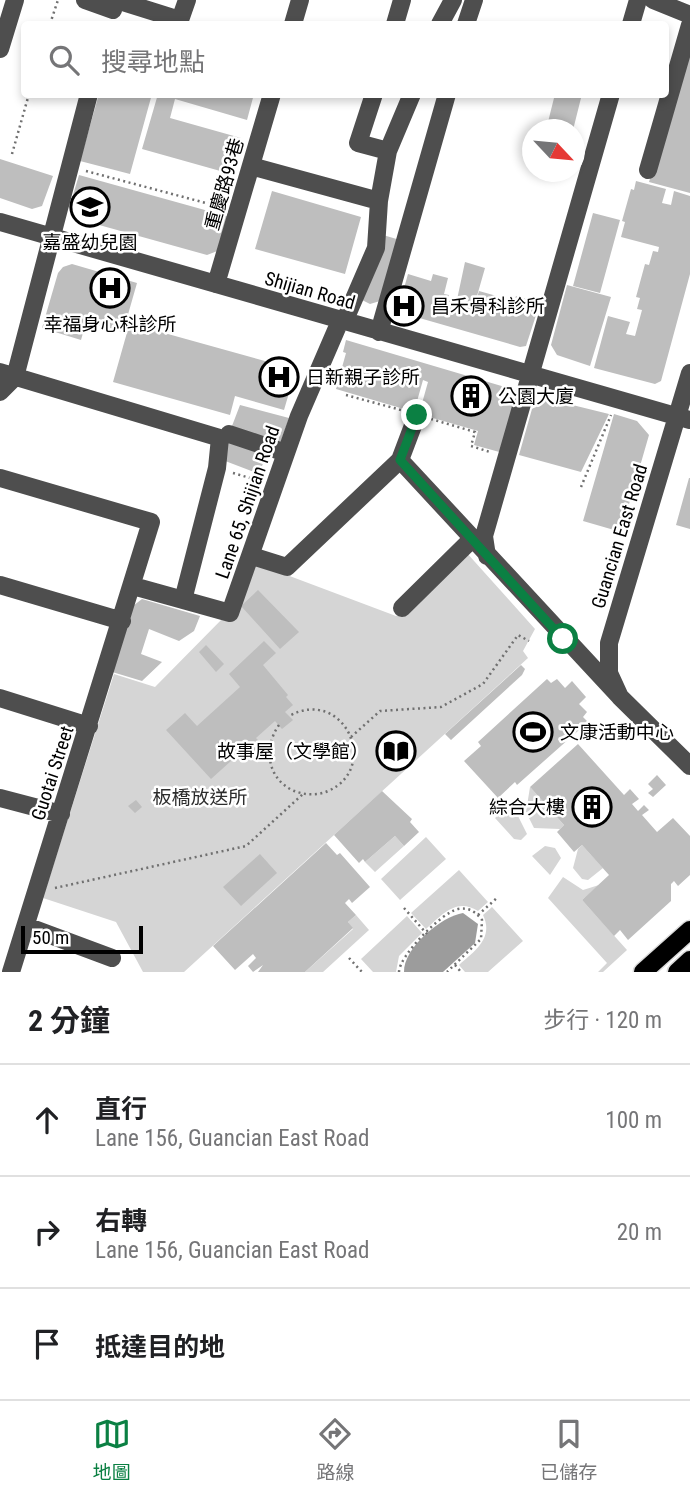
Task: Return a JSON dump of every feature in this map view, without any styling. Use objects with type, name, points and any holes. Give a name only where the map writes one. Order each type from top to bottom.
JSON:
[{"type":"main road","points":[[643,972],[690,930]]},
{"type":"main road","points":[[677,972],[690,960]]},
{"type":"street","points":[[0,49],[15,0]]},
{"type":"street","points":[[85,0],[113,9],[180,20],[187,0]]},
{"type":"street","points":[[294,21],[300,0]]},
{"type":"street","points":[[396,21],[402,0]]},
{"type":"street","points":[[442,21],[453,0]]},
{"type":"street","points":[[468,21],[474,0]]},
{"type":"street","points":[[632,21],[638,0]]},
{"type":"street","points":[[653,0],[690,15]]},
{"type":"street","points":[[669,98],[690,25]]},
{"type":"street","points":[[0,392],[8,374],[50,236],[88,98]]},
{"type":"street","name":"重慶路93巷","points":[[216,284],[271,98]]},
{"type":"street","points":[[373,98],[358,143],[388,151]]},
{"type":"street","name":"Lane 65, Shijian Road","points":[[133,586],[230,613],[286,453],[376,248],[379,201],[388,151],[410,98]]},
{"type":"street","points":[[379,332],[446,98]]},
{"type":"street","points":[[487,557],[484,536],[610,98]]},
{"type":"street","points":[[648,170],[669,98]]},
{"type":"street","points":[[251,166],[379,201]]},
{"type":"street","name":"Shijian Road","points":[[0,222],[684,418]]},
{"type":"street","name":"Guancian East Road","points":[[690,373],[684,418],[609,643],[609,673],[620,697],[690,766]]},
{"type":"street","name":"Lane 65, Shijian Road","points":[[8,374],[220,438],[217,468],[183,600]]},
{"type":"street","points":[[252,556],[286,567],[400,460],[417,415]]},
{"type":"street","points":[[229,434],[286,453]]},
{"type":"street","points":[[400,460],[487,557],[620,697]]},
{"type":"street","name":"Guotai Street","points":[[0,478],[151,523],[11,972]]},
{"type":"street","points":[[402,608],[471,539]]},
{"type":"street","points":[[0,585],[122,621]]},
{"type":"street","points":[[0,698],[89,726]]},
{"type":"street","points":[[0,799],[61,814]]},
{"type":"street","points":[[26,926],[112,958]]},
{"type":"path","points":[[51,21],[58,0]]},
{"type":"path","points":[[12,153],[28,98]]},
{"type":"path","points":[[69,167],[238,211]]},
{"type":"path","points":[[581,487],[617,399]]},
{"type":"path","points":[[217,468],[275,486]]},
{"type":"path","points":[[351,737],[380,711],[441,707],[483,684],[518,635],[529,641]]},
{"type":"path","points":[[279,725],[270,744],[271,766],[284,784],[303,794],[326,792],[344,780],[353,760],[351,737],[339,719],[319,709],[297,711],[289,716]]},
{"type":"path","points":[[45,890],[246,846],[303,794]]},
{"type":"path","points":[[478,915],[498,897]]},
{"type":"path","points":[[404,908],[427,933]]},
{"type":"path","points":[[399,972],[401,958],[427,933],[454,910],[467,909],[478,915],[483,927],[481,939],[446,972]]},
{"type":"path","points":[[349,958],[362,972]]},
{"type":"path","points":[[455,965],[461,972]]},
{"type":"green space","name":"板橋放送所","points":[[466,552],[535,629],[523,651],[528,658],[184,972],[143,972],[116,922],[43,898],[114,674],[155,687],[226,615],[255,563],[396,616]]},
{"type":"green space","points":[[530,787],[564,825],[560,829],[534,828],[526,812]]},
{"type":"green space","points":[[520,796],[517,814],[527,834],[521,840],[514,839],[495,818]]},
{"type":"green space","points":[[395,836],[404,846],[375,872],[365,862]]},
{"type":"green space","points":[[426,837],[446,859],[400,900],[381,879]]},
{"type":"green space","points":[[582,845],[603,868],[588,880],[582,879],[573,868],[578,849]]},
{"type":"green space","points":[[545,846],[555,848],[561,858],[550,875],[532,856]]},
{"type":"green space","points":[[459,870],[488,902],[478,911],[470,907],[456,907],[444,913],[426,929],[411,913]]},
{"type":"green space","points":[[563,877],[583,890],[599,885],[582,900],[627,950],[603,972],[598,972],[607,963],[548,898]]},
{"type":"green space","points":[[492,907],[523,941],[488,972],[465,972],[459,965],[481,943],[486,931],[483,915]]},
{"type":"green space","points":[[356,915],[369,930],[323,972],[305,972],[353,929],[348,922]]},
{"type":"green space","points":[[407,916],[422,933],[399,956],[396,972],[373,972],[361,959]]},
{"type":"shaded area","points":[[463,913],[478,924],[475,943],[443,972],[404,972],[410,953],[425,935],[445,920]]},
{"type":"building","points":[[688,45],[690,46],[690,193],[649,182]]},
{"type":"building","points":[[98,98],[151,98],[130,174],[80,161]]},
{"type":"building","points":[[157,98],[253,98],[247,120],[175,99],[170,118],[241,138],[231,174],[142,149]]},
{"type":"building","points":[[554,98],[581,98],[576,119],[549,119]]},
{"type":"building","points":[[0,159],[53,176],[42,206],[32,209],[0,198]]},
{"type":"building","points":[[79,175],[230,217],[220,250],[207,255],[74,218],[70,205]]},
{"type":"building","points":[[636,181],[666,189],[662,203],[671,205],[674,191],[690,196],[690,274],[661,381],[655,384],[594,368],[608,316],[630,322],[626,334],[635,336],[642,310],[637,309],[640,298],[636,297],[645,264],[649,265],[653,251],[658,252],[659,247],[621,237],[625,222],[622,221]]},
{"type":"building","points":[[272,191],[361,217],[345,274],[255,249]]},
{"type":"building","points":[[593,213],[620,220],[600,293],[573,286]]},
{"type":"building","points":[[383,235],[400,240],[380,301],[370,304],[362,300]]},
{"type":"building","points":[[465,262],[485,268],[473,310],[479,291],[514,301],[516,296],[540,303],[526,346],[520,347],[402,313],[399,306],[408,274],[431,281],[433,274],[448,278],[444,294],[449,295],[447,300],[454,302],[452,308],[455,309]]},
{"type":"building","points":[[72,264],[137,283],[123,332],[93,324],[96,314],[89,312],[81,340],[42,328],[58,273],[63,267]]},
{"type":"building","points":[[567,285],[611,297],[590,366],[557,355],[551,345]]},
{"type":"building","points":[[128,329],[149,335],[150,329],[283,366],[281,372],[294,376],[284,410],[235,396],[230,415],[113,382]]},
{"type":"building","name":"公園大廈","points":[[346,340],[515,390],[517,394],[503,453],[474,445],[478,431],[419,414],[428,382],[423,380],[414,412],[336,389],[346,353],[343,352]]},
{"type":"building","points":[[548,399],[609,414],[581,472],[519,455],[532,409]]},
{"type":"building","points":[[240,405],[289,418],[280,444],[232,426]]},
{"type":"building","points":[[614,414],[637,421],[649,435],[621,532],[583,521]]},
{"type":"building","points":[[228,438],[267,453],[259,474],[220,459]]},
{"type":"building","points":[[690,478],[690,529],[676,525]]},
{"type":"building","points":[[258,590],[299,632],[280,649],[241,606]]},
{"type":"building","points":[[142,599],[200,616],[194,631],[179,641],[149,629],[141,654],[162,662],[142,681],[109,671],[129,609]]},
{"type":"building","name":"板橋放送所","points":[[264,641],[276,653],[263,665],[288,695],[286,697],[293,705],[285,712],[293,720],[282,729],[275,721],[256,738],[262,744],[246,759],[241,752],[211,779],[166,730],[185,713],[197,726],[240,687],[229,674]]},
{"type":"building","points":[[206,645],[224,664],[216,672],[199,652]]},
{"type":"building","points":[[521,665],[525,669],[522,675],[451,740],[445,734]]},
{"type":"building","name":"文康活動中心","points":[[547,679],[551,683],[557,679],[565,688],[572,681],[586,697],[579,704],[587,712],[583,717],[588,722],[517,785],[515,782],[498,798],[464,761],[481,746],[478,742]]},
{"type":"building","points":[[390,735],[412,759],[397,772],[376,749]]},
{"type":"building","points":[[578,744],[624,795],[630,789],[639,799],[632,804],[638,811],[644,805],[649,810],[642,815],[657,832],[673,818],[690,836],[690,875],[678,886],[674,881],[671,884],[671,901],[628,940],[620,930],[614,936],[582,900],[609,875],[582,845],[574,852],[557,832],[564,825],[530,787]]},
{"type":"building","points":[[657,775],[666,785],[653,797],[648,793],[653,789],[648,784]]},
{"type":"building","points":[[382,791],[412,819],[410,822],[419,832],[404,846],[395,836],[365,862],[363,859],[359,863],[334,835]]},
{"type":"building","points":[[136,800],[142,807],[135,813],[128,806]]},
{"type":"building","points":[[326,843],[337,855],[340,853],[370,887],[352,903],[349,899],[345,903],[356,915],[348,922],[353,928],[305,972],[258,972],[263,965],[253,972],[248,966],[256,958],[253,954],[235,970],[213,946]]},
{"type":"building","points":[[260,854],[277,873],[241,906],[223,887]]},
{"type":"place","name":"嘉盛幼兒園","points":[[90,207]]},
{"type":"place","name":"幸福身心科診所","points":[[110,288]]},
{"type":"place","name":"昌禾骨科診所","points":[[404,306]]},
{"type":"place","name":"日新親子診所","points":[[279,377]]},
{"type":"place","name":"公園大廈","points":[[471,396]]},
{"type":"place","name":"文康活動中心","points":[[533,732]]},
{"type":"place","name":"故事屋（文學館）","points":[[396,751]]},
{"type":"place","name":"綜合大樓","points":[[592,807]]},
{"type":"route","points":[[417,415],[400,460],[563,639]]}]
